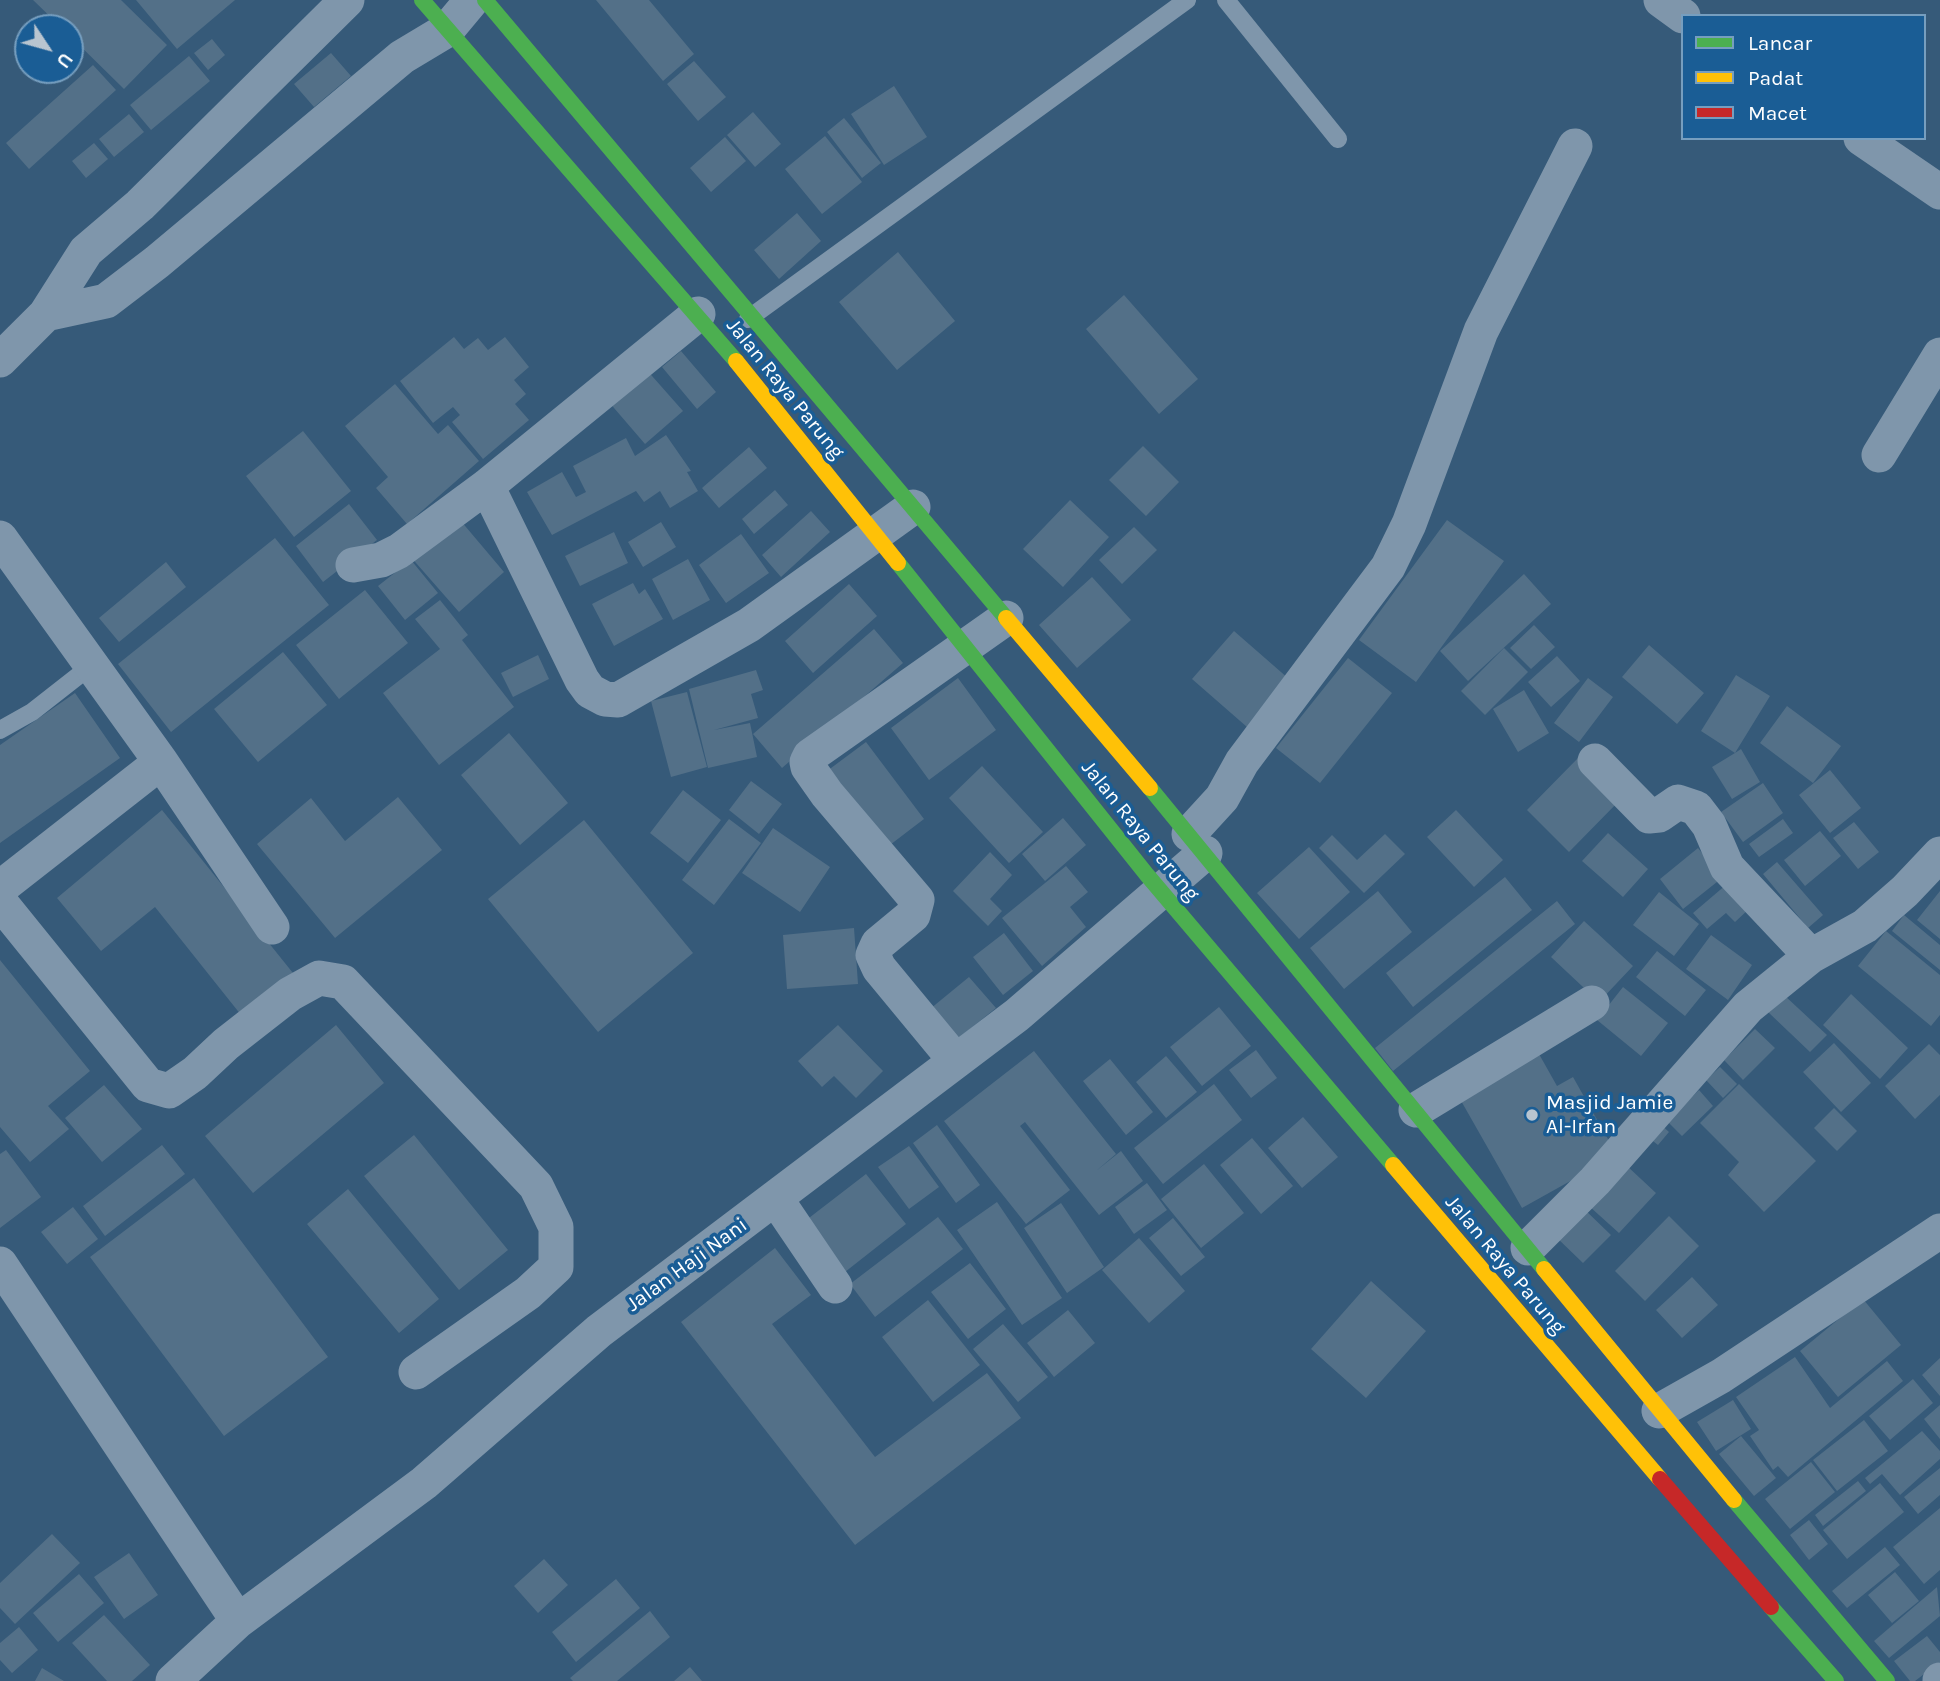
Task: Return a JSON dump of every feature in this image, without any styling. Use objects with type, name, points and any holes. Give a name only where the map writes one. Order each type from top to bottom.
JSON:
[{"type":"highway","name":"Jalan Raya Parung","points":[[422,0],[698,314],[1162,892],[1626,1440],[1836,1681]]},
{"type":"highway","name":"Jalan Raya Parung","points":[[485,0],[1197,844],[1659,1410],[1887,1681]]},
{"type":"street","points":[[0,360],[47,314],[86,251],[140,205],[347,0]]},
{"type":"street","points":[[47,314],[106,300],[169,251],[402,57],[447,30],[472,0]]},
{"type":"street","points":[[1661,0],[1681,15]]},
{"type":"street","points":[[1864,140],[1940,192]]},
{"type":"street","name":"Jalan Haji Nani","points":[[173,1681],[239,1621],[424,1483],[599,1331],[1017,1015],[1162,892],[1197,844],[1242,762],[1388,567],[1409,524],[1481,331],[1575,146]]},
{"type":"street","points":[[140,205],[169,251]]},
{"type":"street","points":[[353,565],[381,560],[399,551],[487,486],[698,314]]},
{"type":"street","points":[[1879,455],[1940,355]]},
{"type":"street","points":[[487,486],[582,680],[590,691],[605,699],[618,700],[749,625],[913,507]]},
{"type":"street","points":[[3,551],[92,665],[272,927]]},
{"type":"street","points":[[955,1060],[879,968],[873,955],[878,944],[913,915],[918,900],[827,794],[807,762],[810,756],[966,649],[1006,618]]},
{"type":"street","points":[[1595,761],[1649,816],[1659,815],[1678,802],[1696,808],[1709,825],[1727,867],[1811,956]]},
{"type":"street","points":[[0,888],[161,762]]},
{"type":"street","points":[[1528,1248],[1595,1181],[1748,1007],[1811,956],[1865,926],[1905,891],[1940,854]]},
{"type":"street","points":[[0,902],[148,1085],[169,1091],[195,1073],[226,1044],[290,994],[318,978],[342,982],[536,1186],[556,1227],[556,1267],[528,1293],[416,1372]]},
{"type":"street","points":[[1416,1110],[1592,1003]]},
{"type":"street","points":[[776,1199],[835,1286]]},
{"type":"street","points":[[1659,1410],[1721,1376],[1940,1231]]},
{"type":"street","points":[[0,1264],[239,1621]]},
{"type":"lane","points":[[723,345],[751,315],[1187,0]]},
{"type":"lane","points":[[1226,0],[1338,139]]},
{"type":"lane","points":[[0,730],[32,712],[92,665]]},
{"type":"building","points":[[33,0],[121,0],[167,45],[124,89],[84,50],[84,14],[48,14]]},
{"type":"building","points":[[136,0],[235,0],[177,49]]},
{"type":"building","points":[[596,0],[649,0],[694,54],[663,81]]},
{"type":"building","points":[[212,39],[225,55],[208,70],[194,53]]},
{"type":"building","points":[[331,53],[351,76],[314,107],[294,84]]},
{"type":"building","points":[[189,56],[210,81],[151,130],[130,105]]},
{"type":"building","points":[[694,61],[726,97],[698,121],[667,84]]},
{"type":"building","points":[[93,65],[116,90],[29,169],[6,143],[72,84],[84,84],[84,73]]},
{"type":"building","points":[[894,86],[927,137],[884,165],[851,114]]},
{"type":"building","points":[[753,112],[781,144],[755,167],[727,135]]},
{"type":"building","points":[[129,114],[144,132],[114,157],[99,139]]},
{"type":"building","points":[[844,118],[881,163],[862,178],[827,132]]},
{"type":"building","points":[[825,136],[862,182],[822,214],[785,169]]},
{"type":"building","points":[[725,137],[746,161],[711,192],[690,168]]},
{"type":"building","points":[[94,143],[108,159],[86,178],[72,161]]},
{"type":"building","points":[[797,213],[821,241],[779,279],[754,250]]},
{"type":"building","points":[[898,252],[955,321],[897,370],[839,302]]},
{"type":"building","points":[[1124,295],[1198,379],[1159,414],[1086,329]]},
{"type":"building","points":[[454,337],[464,349],[478,338],[488,350],[505,337],[529,367],[514,380],[526,394],[515,404],[529,420],[483,459],[452,422],[460,415],[453,407],[433,423],[400,381]]},
{"type":"building","points":[[681,351],[716,392],[697,409],[662,367]]},
{"type":"building","points":[[645,368],[683,411],[645,444],[608,401]]},
{"type":"building","points":[[395,384],[438,434],[448,425],[479,461],[407,524],[376,488],[388,477],[345,426]]},
{"type":"building","points":[[303,431],[351,491],[294,537],[246,476]]},
{"type":"building","points":[[666,435],[691,471],[687,472],[698,491],[670,508],[660,491],[644,502],[636,491],[552,535],[527,492],[562,472],[576,497],[586,492],[573,466],[626,438],[635,456]]},
{"type":"building","points":[[1143,446],[1179,482],[1146,516],[1109,480]]},
{"type":"building","points":[[749,447],[767,468],[719,508],[702,488]]},
{"type":"building","points":[[775,490],[788,505],[754,534],[742,519]]},
{"type":"building","points":[[1070,500],[1109,537],[1063,587],[1023,549]]},
{"type":"building","points":[[349,504],[377,540],[323,582],[296,546]]},
{"type":"building","points":[[811,511],[830,532],[781,577],[762,555]]},
{"type":"building","points":[[455,514],[504,572],[459,612],[409,555]]},
{"type":"building","points":[[1447,520],[1504,561],[1416,682],[1359,640]]},
{"type":"building","points":[[661,522],[676,547],[643,567],[628,542]]},
{"type":"building","points":[[1134,527],[1157,550],[1122,584],[1099,560]]},
{"type":"building","points":[[614,532],[628,563],[580,586],[565,556]]},
{"type":"building","points":[[741,534],[769,573],[726,603],[699,565]]},
{"type":"building","points":[[275,538],[329,605],[171,732],[118,664]]},
{"type":"building","points":[[688,559],[710,600],[673,620],[652,579]]},
{"type":"building","points":[[411,560],[438,593],[405,620],[378,586]]},
{"type":"building","points":[[166,562],[186,587],[119,642],[99,618]]},
{"type":"building","points":[[1524,574],[1551,604],[1468,681],[1440,651]]},
{"type":"building","points":[[1092,577],[1131,620],[1077,668],[1039,625]]},
{"type":"building","points":[[633,583],[639,594],[645,589],[663,619],[614,646],[592,604]]},
{"type":"building","points":[[849,584],[877,616],[813,673],[785,641]]},
{"type":"building","points":[[365,590],[408,643],[339,699],[296,645]]},
{"type":"building","points":[[440,600],[468,635],[462,640],[514,707],[439,765],[383,693],[440,649],[415,619]]},
{"type":"building","points":[[1534,625],[1555,647],[1531,669],[1510,648]]},
{"type":"building","points":[[874,629],[903,663],[782,768],[753,734]]},
{"type":"building","points":[[1234,631],[1289,679],[1247,727],[1192,679]]},
{"type":"building","points":[[1649,645],[1704,693],[1677,724],[1622,677]]},
{"type":"building","points":[[1504,648],[1528,672],[1485,715],[1461,691]]},
{"type":"building","points":[[283,652],[327,705],[258,762],[214,709]]},
{"type":"building","points":[[538,655],[549,679],[513,697],[501,673]]},
{"type":"building","points":[[1557,656],[1580,681],[1551,707],[1528,682]]},
{"type":"building","points":[[1348,658],[1392,693],[1320,783],[1276,748]]},
{"type":"building","points":[[756,670],[763,690],[751,694],[758,718],[714,730],[750,723],[757,757],[708,768],[689,689]]},
{"type":"building","points":[[1736,675],[1770,696],[1735,753],[1701,731]]},
{"type":"building","points":[[958,678],[996,730],[929,780],[891,728]]},
{"type":"building","points":[[1588,678],[1613,697],[1579,742],[1554,723]]},
{"type":"building","points":[[1524,690],[1549,733],[1518,752],[1493,709]]},
{"type":"building","points":[[687,692],[707,767],[671,777],[651,701]]},
{"type":"building","points":[[75,693],[120,758],[0,843],[0,745]]},
{"type":"building","points":[[1787,706],[1841,746],[1813,783],[1760,743]]},
{"type":"building","points":[[509,733],[568,803],[520,845],[461,775]]},
{"type":"building","points":[[866,742],[924,819],[886,848],[827,771]]},
{"type":"building","points":[[1741,749],[1760,782],[1732,799],[1712,767]]},
{"type":"building","points":[[1579,757],[1621,799],[1569,852],[1527,810]]},
{"type":"building","points":[[982,766],[1043,832],[1009,863],[949,798]]},
{"type":"building","points":[[1830,770],[1861,808],[1830,833],[1799,795]]},
{"type":"building","points":[[751,781],[782,804],[759,834],[729,810]]},
{"type":"building","points":[[1763,783],[1783,813],[1743,842],[1721,812]]},
{"type":"building","points":[[683,790],[721,820],[688,863],[650,833]]},
{"type":"building","points":[[398,797],[442,850],[335,938],[257,844],[311,798],[345,841]]},
{"type":"building","points":[[162,810],[301,983],[249,1025],[155,907],[101,951],[57,898]]},
{"type":"building","points":[[1456,810],[1503,860],[1474,887],[1427,837]]},
{"type":"building","points":[[1063,818],[1086,845],[1045,881],[1022,854]]},
{"type":"building","points":[[729,819],[761,843],[714,905],[682,880]]},
{"type":"building","points":[[1783,819],[1793,833],[1759,857],[1749,844]]},
{"type":"building","points":[[584,820],[693,953],[598,1032],[488,899]]},
{"type":"building","points":[[1854,822],[1879,852],[1858,869],[1833,838]]},
{"type":"building","points":[[773,828],[830,867],[800,912],[742,873]]},
{"type":"building","points":[[1820,831],[1841,856],[1805,886],[1784,860]]},
{"type":"building","points":[[1608,833],[1648,869],[1623,897],[1582,861]]},
{"type":"building","points":[[1385,834],[1405,854],[1364,893],[1319,848],[1332,835],[1357,860]]},
{"type":"building","points":[[1309,847],[1350,892],[1299,939],[1257,893]]},
{"type":"building","points":[[1698,848],[1722,878],[1683,909],[1660,879]]},
{"type":"building","points":[[990,852],[1012,875],[990,899],[1002,911],[988,926],[953,891]]},
{"type":"building","points":[[1777,862],[1823,915],[1808,928],[1763,874]]},
{"type":"building","points":[[1066,866],[1088,892],[1070,907],[1086,927],[1042,966],[1002,918]]},
{"type":"building","points":[[1505,877],[1532,910],[1413,1007],[1386,973]]},
{"type":"building","points":[[1727,884],[1750,908],[1735,922],[1726,913],[1707,929],[1693,913]]},
{"type":"building","points":[[1378,891],[1412,932],[1344,989],[1310,948]]},
{"type":"building","points":[[1940,891],[1940,939],[1917,920]]},
{"type":"building","points":[[1659,892],[1699,924],[1674,956],[1633,925]]},
{"type":"building","points":[[1557,901],[1575,924],[1393,1071],[1375,1048]]},
{"type":"building","points":[[1904,915],[1940,945],[1940,970],[1892,931]]},
{"type":"building","points":[[1584,921],[1633,966],[1599,1002],[1551,957]]},
{"type":"building","points":[[854,928],[858,984],[787,989],[783,935]]},
{"type":"building","points":[[1886,931],[1940,975],[1940,1015],[1931,1026],[1858,966]]},
{"type":"building","points":[[1004,933],[1033,971],[1003,995],[973,957]]},
{"type":"building","points":[[1711,935],[1752,965],[1728,1000],[1686,969]]},
{"type":"building","points":[[1657,951],[1706,990],[1685,1016],[1636,977]]},
{"type":"building","points":[[0,960],[90,1071],[48,1106],[69,1129],[30,1162],[0,1127]]},
{"type":"building","points":[[969,977],[996,1008],[955,1041],[930,1009]]},
{"type":"building","points":[[1623,987],[1668,1023],[1641,1056],[1597,1020]]},
{"type":"building","points":[[1851,994],[1908,1048],[1880,1079],[1823,1025]]},
{"type":"building","points":[[1784,995],[1827,1035],[1810,1052],[1768,1012]]},
{"type":"building","points":[[1219,1007],[1251,1046],[1202,1086],[1170,1047]]},
{"type":"building","points":[[336,1025],[384,1083],[253,1193],[205,1136]]},
{"type":"building","points":[[838,1025],[883,1071],[856,1098],[834,1076],[822,1087],[798,1061]]},
{"type":"building","points":[[1755,1029],[1775,1048],[1743,1080],[1724,1060]]},
{"type":"building","points":[[1834,1043],[1871,1083],[1841,1112],[1803,1072]]},
{"type":"building","points":[[1929,1044],[1940,1055],[1940,1095],[1915,1119],[1885,1086]]},
{"type":"building","points":[[1256,1050],[1277,1078],[1251,1098],[1229,1070]]},
{"type":"building","points":[[1034,1051],[1116,1154],[1096,1171],[1121,1151],[1143,1181],[1099,1215],[1025,1122],[1020,1126],[1070,1190],[1026,1224],[944,1121]]},
{"type":"building","name":"Masjid Jamie Al-Irfan","points":[[1539,1054],[1557,1086],[1573,1077],[1617,1155],[1522,1208],[1460,1099]]},
{"type":"building","points":[[1166,1056],[1197,1092],[1166,1118],[1136,1082]]},
{"type":"building","points":[[1110,1059],[1153,1112],[1126,1135],[1083,1081]]},
{"type":"building","points":[[1720,1067],[1737,1084],[1723,1098],[1706,1080]]},
{"type":"building","points":[[1214,1084],[1242,1120],[1163,1184],[1134,1148]]},
{"type":"building","points":[[1739,1084],[1816,1161],[1764,1212],[1728,1175],[1739,1162],[1700,1123]]},
{"type":"building","points":[[104,1085],[142,1129],[102,1162],[65,1118]]},
{"type":"building","points":[[1699,1090],[1713,1106],[1682,1136],[1667,1121]]},
{"type":"building","points":[[1834,1108],[1857,1131],[1837,1151],[1814,1128]]},
{"type":"building","points":[[1303,1117],[1338,1157],[1302,1188],[1268,1148]]},
{"type":"building","points":[[1657,1121],[1669,1132],[1658,1145],[1645,1135]]},
{"type":"building","points":[[937,1125],[980,1185],[956,1203],[913,1143]]},
{"type":"building","points":[[414,1135],[508,1250],[459,1290],[364,1176]]},
{"type":"building","points":[[1252,1138],[1293,1186],[1261,1214],[1220,1165]]},
{"type":"building","points":[[162,1145],[185,1174],[105,1236],[83,1206]]},
{"type":"building","points":[[909,1146],[939,1187],[909,1209],[878,1167]]},
{"type":"building","points":[[6,1150],[41,1197],[0,1228],[0,1154]]},
{"type":"building","points":[[1204,1164],[1244,1213],[1201,1248],[1161,1199]]},
{"type":"building","points":[[1626,1165],[1656,1193],[1619,1233],[1589,1206]]},
{"type":"building","points":[[866,1174],[906,1224],[845,1272],[805,1221]]},
{"type":"building","points":[[194,1178],[328,1357],[224,1436],[90,1257]]},
{"type":"building","points":[[1147,1183],[1167,1210],[1134,1234],[1115,1207]]},
{"type":"building","points":[[348,1189],[439,1299],[399,1333],[307,1224]]},
{"type":"building","points":[[997,1202],[1062,1298],[1022,1325],[957,1230]]},
{"type":"building","points":[[1061,1203],[1104,1267],[1067,1293],[1024,1228]]},
{"type":"building","points":[[73,1207],[98,1239],[67,1264],[41,1232]]},
{"type":"building","points":[[1582,1207],[1611,1235],[1583,1263],[1555,1236]]},
{"type":"building","points":[[1669,1216],[1699,1246],[1645,1301],[1615,1271]]},
{"type":"building","points":[[938,1217],[963,1249],[875,1317],[850,1284]]},
{"type":"building","points":[[1173,1218],[1205,1257],[1181,1276],[1149,1238]]},
{"type":"building","points":[[1139,1238],[1185,1291],[1149,1323],[1102,1270]]},
{"type":"building","points":[[775,1248],[811,1295],[772,1324],[875,1457],[987,1373],[1021,1418],[855,1545],[681,1322]]},
{"type":"building","points":[[970,1263],[1006,1309],[968,1339],[931,1292]]},
{"type":"building","points":[[1692,1277],[1718,1305],[1682,1338],[1656,1310]]},
{"type":"building","points":[[1371,1281],[1426,1331],[1366,1398],[1311,1349]]},
{"type":"building","points":[[1863,1299],[1901,1345],[1838,1397],[1800,1351]]},
{"type":"building","points":[[928,1300],[980,1365],[933,1402],[882,1337]]},
{"type":"building","points":[[1068,1310],[1095,1343],[1054,1377],[1027,1343]]},
{"type":"building","points":[[1003,1324],[1048,1377],[1018,1402],[973,1349]]},
{"type":"building","points":[[1795,1357],[1830,1408],[1887,1361],[1903,1381],[1788,1477],[1778,1466],[1773,1470],[1750,1436],[1759,1430],[1736,1397]]},
{"type":"building","points":[[1940,1358],[1940,1396],[1922,1375]]},
{"type":"building","points":[[1913,1379],[1933,1403],[1890,1440],[1869,1416]]},
{"type":"building","points":[[1733,1400],[1751,1429],[1716,1451],[1697,1422]]},
{"type":"building","points":[[1940,1405],[1940,1439],[1924,1419]]},
{"type":"building","points":[[1864,1420],[1888,1451],[1837,1491],[1813,1460]]},
{"type":"building","points":[[1922,1431],[1940,1451],[1940,1459],[1900,1495],[1882,1474],[1870,1484],[1865,1478]]},
{"type":"building","points":[[1741,1436],[1776,1478],[1754,1496],[1719,1454]]},
{"type":"building","points":[[1811,1462],[1835,1492],[1790,1529],[1765,1499]]},
{"type":"building","points":[[1940,1468],[1940,1495],[1918,1514],[1904,1497]]},
{"type":"building","points":[[1858,1481],[1866,1491],[1823,1526],[1815,1515]]},
{"type":"building","points":[[1880,1483],[1904,1512],[1847,1559],[1823,1530]]},
{"type":"building","points":[[1940,1508],[1940,1570],[1924,1584],[1893,1547]]},
{"type":"building","points":[[1809,1520],[1828,1544],[1809,1560],[1790,1535]]},
{"type":"building","points":[[52,1534],[80,1563],[15,1624],[0,1608],[0,1583]]},
{"type":"building","points":[[1885,1547],[1900,1565],[1847,1608],[1832,1591]]},
{"type":"building","points":[[129,1553],[158,1595],[124,1619],[94,1577]]},
{"type":"building","points":[[544,1559],[568,1585],[538,1613],[514,1586]]},
{"type":"building","points":[[1895,1572],[1919,1601],[1892,1623],[1868,1595]]},
{"type":"building","points":[[79,1574],[104,1603],[58,1642],[33,1613]]},
{"type":"building","points":[[616,1579],[640,1608],[576,1662],[552,1632]]},
{"type":"building","points":[[1937,1587],[1940,1616],[1889,1658],[1874,1641]]},
{"type":"building","points":[[650,1611],[670,1637],[617,1681],[573,1681],[570,1678]]},
{"type":"building","points":[[104,1615],[150,1665],[132,1681],[107,1681],[72,1643]]},
{"type":"building","points":[[19,1627],[38,1650],[12,1673],[0,1660],[0,1643]]},
{"type":"building","points":[[1927,1636],[1940,1652],[1940,1662],[1915,1681],[1910,1681],[1894,1661]]},
{"type":"building","points":[[690,1667],[702,1681],[674,1681]]},
{"type":"building","points":[[42,1668],[64,1681],[35,1681]]},
{"type":"traffic: fast","points":[[422,0],[736,361]]},
{"type":"traffic: fast","points":[[485,0],[1006,618]]},
{"type":"traffic: fast","points":[[898,563],[1147,875],[1393,1165]]},
{"type":"traffic: fast","points":[[1150,788],[1544,1269]]},
{"type":"traffic: fast","points":[[1734,1500],[1887,1681]]},
{"type":"traffic: fast","points":[[1771,1607],[1836,1681]]},
{"type":"traffic: slow","points":[[736,361],[898,563]]},
{"type":"traffic: slow","points":[[1006,618],[1150,788]]},
{"type":"traffic: slow","points":[[1393,1165],[1660,1479]]},
{"type":"traffic: slow","points":[[1544,1269],[1734,1500]]},
{"type":"traffic: jam","points":[[1660,1479],[1771,1607]]},
{"type":"place","name":"Masjid Jamie Al-Irfan","points":[[1532,1115]]}]
